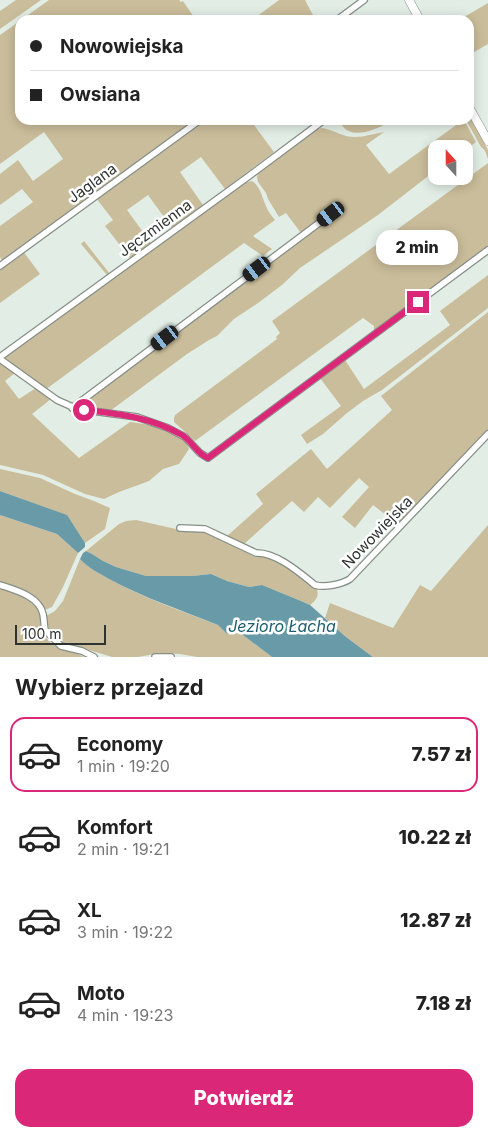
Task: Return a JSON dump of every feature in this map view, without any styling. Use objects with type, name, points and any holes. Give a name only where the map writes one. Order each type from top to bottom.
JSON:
[{"type":"main road","points":[[409,0],[417,15]]},
{"type":"main road","points":[[474,116],[488,141]]},
{"type":"street","points":[[344,15],[364,0]]},
{"type":"street","name":"Jaglana","points":[[0,266],[193,125]]},
{"type":"street","name":"Jęczmienna","points":[[0,358],[317,125]]},
{"type":"street","points":[[72,408],[331,214]]},
{"type":"street","points":[[0,358],[57,400],[72,408],[136,417],[168,428],[185,436],[208,458],[488,250]]},
{"type":"street","name":"Nowowiejska","points":[[180,528],[205,529],[256,553],[264,552],[281,560],[315,585],[320,586],[346,581],[488,434]]},
{"type":"street","points":[[0,585],[17,590],[33,600],[40,607],[44,615],[45,630],[61,646],[82,651],[94,657]]},
{"type":"street","points":[[155,657],[171,657]]},
{"type":"shaded area","points":[[16,0],[41,0],[20,15],[15,15],[15,18],[0,29],[0,11]]},
{"type":"shaded area","points":[[49,0],[179,0],[183,1],[193,15],[28,15]]},
{"type":"shaded area","points":[[279,0],[305,0],[313,15],[259,15]]},
{"type":"shaded area","points":[[488,3],[488,44],[474,52],[474,15],[468,15]]},
{"type":"shaded area","points":[[15,24],[15,125],[190,125],[3,262],[0,257],[0,226],[33,202],[22,189],[0,205],[0,174],[18,160],[33,181],[63,159],[44,132],[0,164],[0,35]]},
{"type":"shaded area","points":[[474,124],[488,150],[488,159],[469,125]]},
{"type":"shaded area","points":[[195,125],[254,125],[274,152],[225,189],[201,157],[180,172],[203,205],[172,228],[148,195],[127,210],[151,243],[130,258],[105,226],[113,220],[96,198]]},
{"type":"shaded area","points":[[342,125],[383,125],[356,133]]},
{"type":"shaded area","points":[[456,125],[467,125],[476,142],[473,144],[473,140],[436,140]]},
{"type":"shaded area","points":[[321,128],[351,137],[384,132],[366,145],[389,174],[428,146],[428,176],[378,215],[300,268],[282,285],[234,319],[217,336],[187,354],[110,411],[76,407],[335,214],[328,209],[328,214],[301,233],[286,213],[279,217],[258,182],[258,173],[299,141]]},
{"type":"shaded area","points":[[488,163],[488,247],[374,332],[374,326],[363,318],[195,441],[174,422],[175,415],[277,339],[276,337],[280,333],[272,321],[458,185],[473,185],[473,174]]},
{"type":"shaded area","points":[[252,181],[259,189],[268,210],[275,220],[253,236],[272,249],[263,256],[244,243],[45,390],[4,357],[240,185]]},
{"type":"shaded area","points":[[84,241],[110,274],[107,275],[81,244]]},
{"type":"shaded area","points":[[23,251],[40,274],[0,303],[0,268]]},
{"type":"shaded area","points":[[488,275],[488,308],[382,390],[363,401],[323,434],[307,444],[301,435],[341,406],[320,378],[345,360],[364,389],[450,325],[440,311]]},
{"type":"shaded area","points":[[488,312],[488,430],[399,525],[373,505],[355,528],[342,517],[369,487],[359,478],[330,508],[318,497],[304,512],[292,501],[244,544],[226,537],[263,504],[256,494],[311,449],[327,469],[392,410],[381,396]]},
{"type":"shaded area","points":[[0,362],[15,373],[5,381],[19,399],[36,388],[51,399],[32,414],[79,458],[130,422],[164,428],[179,436],[189,449],[179,464],[163,469],[149,481],[104,499],[85,494],[43,475],[0,465]]},
{"type":"shaded area","points":[[0,469],[40,478],[110,508],[105,529],[85,543],[66,515],[0,491]]},
{"type":"shaded area","points":[[0,515],[57,534],[78,553],[52,607],[45,610],[31,595],[0,583]]},
{"type":"shaded area","points":[[136,520],[195,532],[206,531],[255,557],[267,557],[285,565],[317,589],[318,594],[310,605],[262,585],[249,587],[211,574],[146,576],[116,567],[86,551],[119,524]]},
{"type":"shaded area","points":[[488,525],[488,657],[373,657],[346,637],[325,618],[330,603],[393,628],[420,585],[431,591]]},
{"type":"shaded area","points":[[80,559],[86,565],[109,579],[163,604],[218,625],[227,634],[239,632],[272,657],[197,657],[160,653],[138,657],[112,657],[63,642],[49,629],[46,616],[55,611],[63,601]]},
{"type":"shaded area","points":[[0,588],[24,598],[35,606],[41,616],[40,624],[42,631],[49,641],[62,649],[84,657],[0,657]]},
{"type":"water","points":[[0,491],[67,515],[85,543],[85,547],[78,553],[57,534],[0,515]]},
{"type":"water","name":"Jezioro Łacha","points":[[86,551],[116,567],[146,576],[211,574],[249,587],[262,585],[310,605],[346,637],[373,657],[272,657],[239,632],[227,634],[218,625],[149,598],[109,579],[90,568],[80,559]]},
{"type":"route","points":[[84,410],[136,417],[168,428],[185,436],[200,453],[208,458],[418,302]]}]
